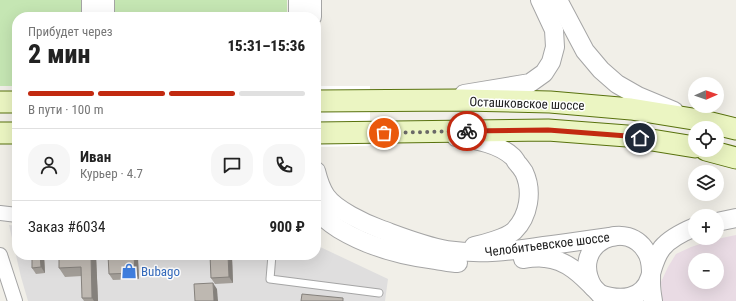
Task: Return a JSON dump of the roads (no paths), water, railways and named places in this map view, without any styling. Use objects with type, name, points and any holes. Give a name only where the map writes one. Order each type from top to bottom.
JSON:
[{"type":"main road","name":"Осташковское шоссе","points":[[321,101],[461,100],[550,102],[631,108],[699,120],[736,129]]},
{"type":"main road","points":[[0,102],[12,102]]},
{"type":"main road","name":"Осташковское шоссе","points":[[321,133],[548,130],[627,136],[688,146]]},
{"type":"main road","points":[[0,133],[12,133]]},
{"type":"main road","points":[[724,155],[736,158]]},
{"type":"street","points":[[91,0],[91,12]]},
{"type":"street","points":[[105,0],[105,12]]},
{"type":"street","points":[[298,0],[298,12]]},
{"type":"street","points":[[312,0],[312,12]]},
{"type":"street","points":[[416,100],[461,95],[530,82],[544,73],[551,62],[555,48],[554,30],[540,0]]},
{"type":"street","points":[[558,0],[585,51],[601,70],[617,84],[638,96],[699,120]]},
{"type":"street","points":[[0,98],[12,97]]},
{"type":"street","points":[[411,132],[475,140],[501,149],[513,157],[524,172],[528,187],[528,206],[522,221],[513,232],[480,245],[463,248],[434,246],[415,242]]},
{"type":"street","name":"Челобитьевское шоссе","points":[[321,186],[326,197],[351,216],[415,242],[446,250],[462,252],[490,252],[616,236],[628,237],[639,242],[649,256],[651,263],[653,301]]},
{"type":"street","points":[[0,213],[12,214]]},
{"type":"street","name":"Челобитьевское шоссе","points":[[321,214],[330,223],[347,234],[369,244],[398,254],[455,263],[546,258],[562,262],[579,273],[600,294],[607,298],[616,300],[631,298],[639,293],[645,287],[650,277],[651,270]]},
{"type":"street","points":[[724,221],[736,218]]},
{"type":"street","points":[[651,270],[655,259],[662,248],[671,239],[688,230]]},
{"type":"street","name":"Челобитьевское шоссе","points":[[600,294],[589,279],[587,262],[590,253],[600,242],[616,236]]},
{"type":"street","points":[[0,255],[15,301]]},
{"type":"lane","points":[[272,260],[270,279],[378,293]]},
{"type":"place","name":"Bubago","points":[[129,271]]}]
